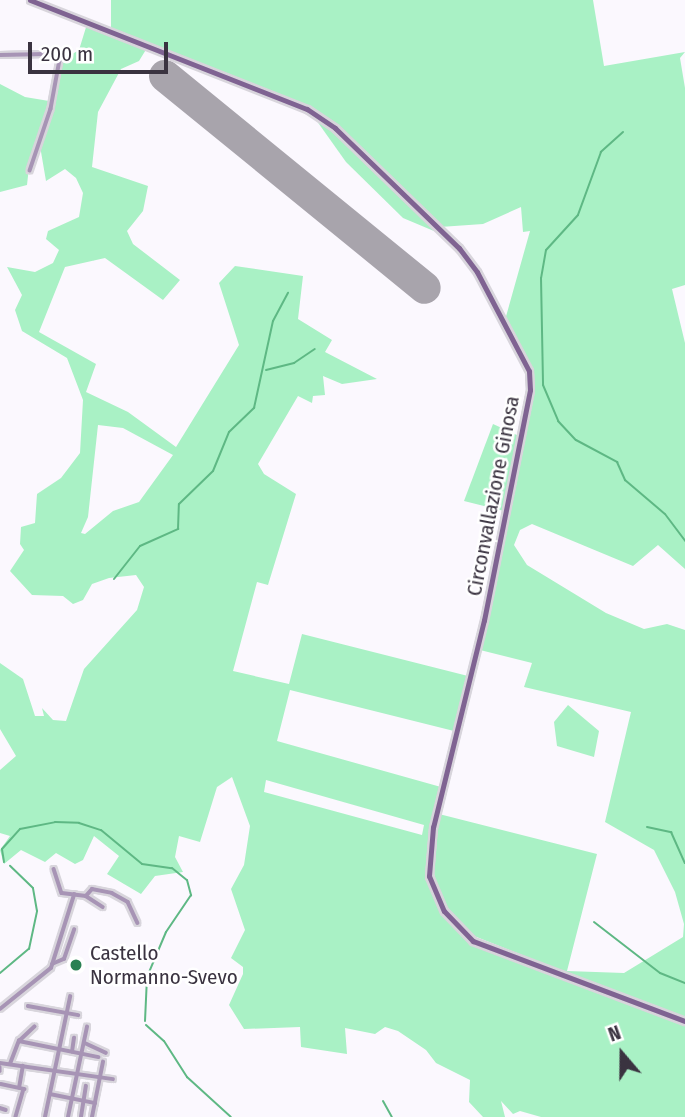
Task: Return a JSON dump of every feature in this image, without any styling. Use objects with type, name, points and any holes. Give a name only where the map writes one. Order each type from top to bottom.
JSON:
[{"type":"main road","name":"Circonvallazione Ginosa","points":[[30,0],[307,109],[335,128],[459,248],[477,272],[529,371],[530,390],[484,620],[433,827],[429,876],[444,911],[473,941],[685,1021]]},
{"type":"street","points":[[0,55],[46,54],[60,60],[51,109],[30,171]]},
{"type":"street","points":[[54,869],[62,893],[86,896],[103,907]]},
{"type":"street","points":[[86,896],[92,889],[112,893],[128,902],[138,923]]},
{"type":"street","points":[[0,1009],[34,986],[52,964],[74,895]]},
{"type":"street","points":[[52,964],[64,959],[74,930]]},
{"type":"street","points":[[45,1117],[70,998]]},
{"type":"street","points":[[28,1006],[78,1014]]},
{"type":"street","points":[[10,1064],[19,1041],[34,1027]]},
{"type":"street","points":[[68,1117],[87,1027]]},
{"type":"street","points":[[72,1052],[74,1038]]},
{"type":"street","points":[[19,1041],[98,1057]]},
{"type":"street","points":[[85,1042],[106,1053]]},
{"type":"street","points":[[92,1117],[103,1062]]},
{"type":"street","points":[[0,1067],[10,1064],[113,1079]]},
{"type":"street","points":[[16,1117],[23,1066]]},
{"type":"street","points":[[0,1085],[21,1089]]},
{"type":"street","points":[[80,1117],[86,1086]]},
{"type":"street","points":[[50,1094],[95,1103]]},
{"type":"street","points":[[0,1108],[6,1110]]},
{"type":"green space","points":[[111,0],[593,0],[604,66],[685,52],[680,58],[685,88],[685,285],[672,289],[685,343],[685,569],[658,545],[633,566],[532,524],[520,530],[514,545],[527,565],[606,613],[644,629],[667,624],[685,630],[685,1020],[469,934],[446,910],[435,883],[432,852],[439,814],[597,854],[567,971],[624,973],[683,937],[684,924],[675,892],[654,850],[605,822],[631,712],[524,687],[532,663],[480,650],[532,392],[532,379],[505,320],[530,231],[523,232],[521,207],[483,224],[440,227],[326,120],[111,29]]},
{"type":"green space","points":[[87,24],[147,48],[139,61],[121,69],[98,112],[92,167],[148,186],[143,211],[127,231],[133,244],[180,280],[163,300],[105,258],[65,267],[39,332],[96,364],[86,392],[128,412],[176,447],[239,345],[219,283],[235,266],[303,276],[298,319],[332,340],[325,352],[377,379],[342,384],[323,376],[325,395],[313,396],[312,403],[298,396],[258,464],[264,474],[296,494],[268,585],[257,582],[233,671],[289,684],[302,634],[468,676],[454,731],[290,690],[277,741],[441,787],[427,869],[436,900],[450,923],[492,953],[685,1025],[685,1117],[541,1117],[520,1111],[513,1114],[501,1101],[505,1117],[483,1117],[469,1102],[470,1080],[436,1063],[426,1050],[398,1031],[385,1027],[375,1034],[345,1028],[347,1054],[301,1047],[300,1027],[244,1029],[229,1005],[243,974],[243,967],[231,958],[245,930],[231,889],[244,865],[250,826],[232,777],[217,787],[200,842],[179,836],[175,857],[183,872],[155,876],[141,894],[107,874],[119,856],[94,836],[83,860],[75,864],[56,853],[45,862],[21,850],[4,864],[0,850],[10,836],[0,833],[0,770],[16,756],[0,729],[0,663],[23,679],[35,716],[44,716],[42,708],[53,720],[66,721],[84,669],[137,610],[144,587],[136,575],[109,578],[92,584],[83,600],[73,604],[63,596],[32,595],[10,571],[24,550],[20,544],[21,527],[35,523],[37,494],[61,478],[80,453],[83,400],[67,358],[22,331],[15,310],[22,295],[7,267],[35,272],[53,263],[59,250],[46,239],[48,231],[79,217],[83,193],[76,178],[65,169],[46,181],[40,146],[30,158],[27,185],[0,192],[0,84],[25,97],[49,101],[64,59],[79,50]],"holes":[[[98,425],[123,428],[173,455],[139,502],[113,511],[85,534],[81,533],[88,517]],[[266,780],[424,825],[422,835],[264,792]]]},
{"type":"green space","points":[[314,117],[331,129],[441,234],[403,218],[346,162]]},
{"type":"green space","points":[[493,424],[519,436],[504,511],[464,501]]},
{"type":"green space","points":[[568,705],[599,731],[594,757],[557,746],[554,722]]},
{"type":"waterway","points":[[623,132],[601,152],[578,215],[546,250],[541,278],[543,385],[558,421],[576,440],[617,462],[625,480],[665,514],[685,541]]},
{"type":"waterway","points":[[114,579],[140,546],[178,529],[179,504],[213,471],[229,432],[254,408],[273,321],[288,293]]},
{"type":"waterway","points":[[266,370],[294,363],[315,349]]},
{"type":"waterway","points":[[4,862],[2,849],[20,829],[55,822],[79,823],[101,830],[142,864],[172,868],[187,880],[191,895],[166,932],[147,977],[145,1021]]},
{"type":"waterway","points":[[647,827],[671,832],[685,863]]},
{"type":"waterway","points":[[0,973],[29,949],[37,911],[33,888],[10,866]]},
{"type":"waterway","points":[[594,922],[660,973],[685,983]]},
{"type":"waterway","points":[[146,1025],[164,1041],[187,1077],[231,1117]]},
{"type":"waterway","points":[[383,1101],[392,1117]]},
{"type":"runway","points":[[165,76],[425,288]]},
{"type":"place","name":"Castello Normanno-Svevo","points":[[76,965]]}]
